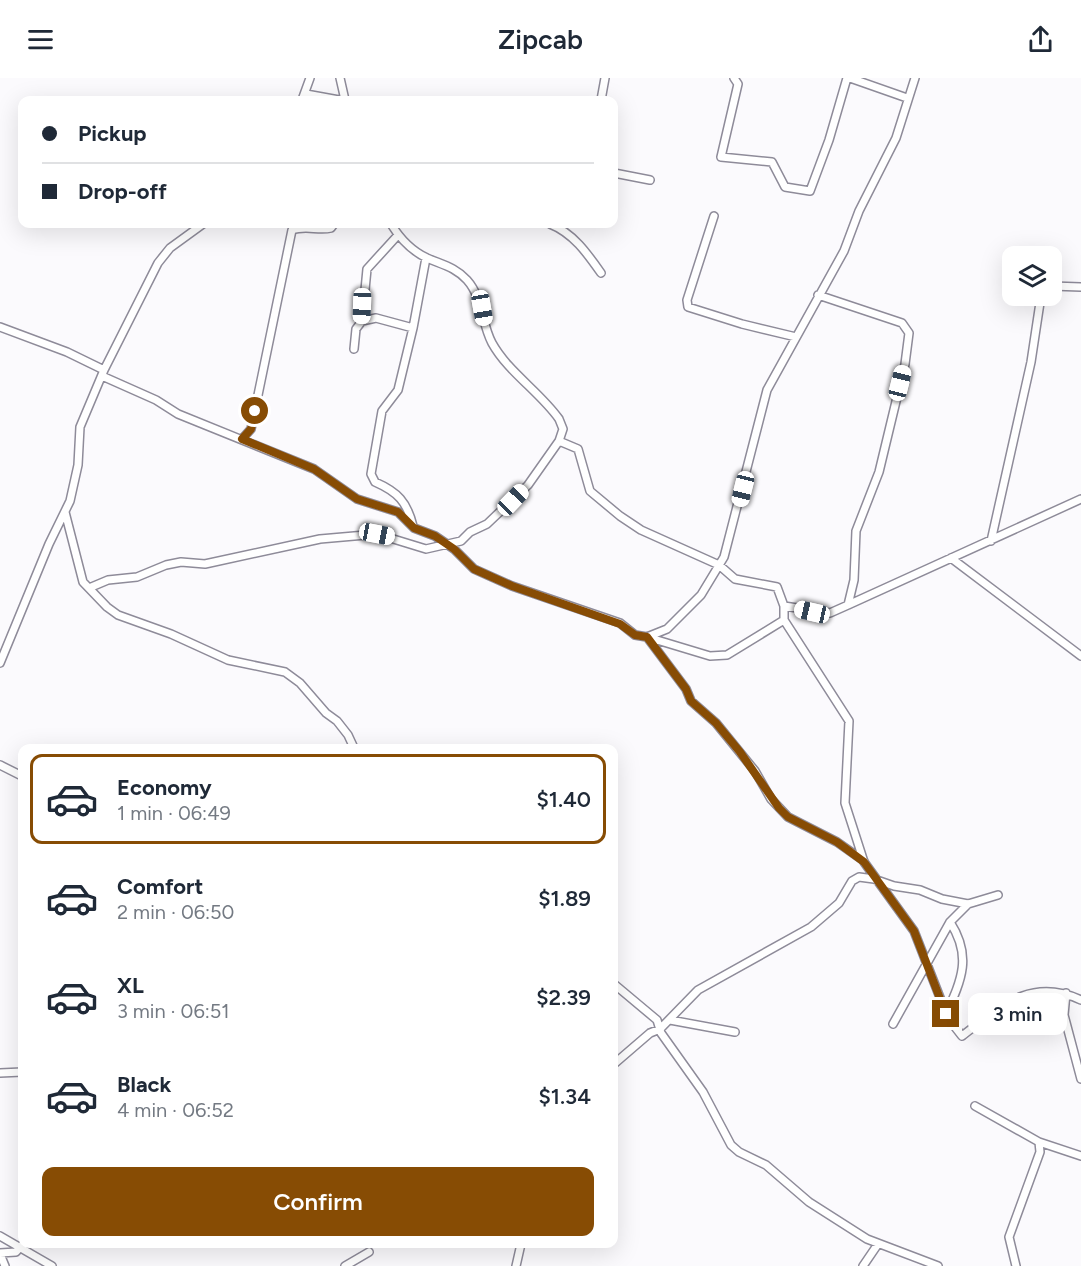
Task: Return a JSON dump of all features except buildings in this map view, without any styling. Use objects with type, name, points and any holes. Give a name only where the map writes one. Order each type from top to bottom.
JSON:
[{"type":"street","points":[[304,96],[310,78]]},
{"type":"street","points":[[340,78],[344,96]]},
{"type":"street","points":[[602,96],[605,78]]},
{"type":"street","points":[[734,78],[738,84],[721,157],[772,162],[785,187],[810,191],[849,78],[907,98]]},
{"type":"street","points":[[647,637],[667,629],[701,595],[719,565],[738,508],[767,390],[844,251],[859,211],[896,138],[915,78]]},
{"type":"street","points":[[618,174],[650,180]]},
{"type":"street","points":[[714,216],[687,300],[688,307],[742,324],[796,337]]},
{"type":"street","points":[[0,663],[49,544],[70,501],[78,465],[80,427],[103,373],[158,263],[170,248],[198,228]]},
{"type":"street","points":[[242,439],[251,429],[292,230],[304,228]]},
{"type":"street","points":[[314,228],[323,230],[331,228]]},
{"type":"street","points":[[89,588],[108,580],[137,577],[166,565],[181,562],[205,564],[320,539],[377,534],[426,549],[460,541],[470,532],[487,524],[528,484],[559,441],[563,429],[559,419],[493,344],[476,291],[454,268],[426,258],[398,235],[394,228]]},
{"type":"street","points":[[560,228],[585,249],[601,273]]},
{"type":"street","points":[[354,349],[356,330],[362,321],[367,269],[398,235]]},
{"type":"street","points":[[414,528],[410,513],[395,490],[375,482],[371,474],[382,411],[398,390],[426,258]]},
{"type":"street","points":[[1062,286],[1081,287]]},
{"type":"street","points":[[818,295],[902,323],[909,333],[879,472],[856,531],[854,580],[848,605]]},
{"type":"street","points":[[991,541],[1031,362],[1039,306]]},
{"type":"street","points":[[362,321],[376,318],[412,328]]},
{"type":"street","points":[[0,327],[67,352],[178,414],[314,469],[357,499],[398,512],[414,528],[446,544],[474,569],[512,586],[620,624],[635,635],[710,656],[727,655],[784,620]]},
{"type":"street","points":[[559,441],[578,449],[590,491],[620,516],[641,530],[719,565],[735,579],[777,587],[784,606],[784,620],[849,722],[845,803],[864,862],[874,879],[914,931],[927,959],[946,1014],[962,1035],[1024,995],[1041,990],[1066,993],[1081,1000]]},
{"type":"street","points":[[784,606],[830,613],[1081,499]]},
{"type":"street","points":[[65,512],[83,582],[118,615],[171,634],[228,660],[285,672],[300,683],[326,713],[337,721],[352,744]]},
{"type":"street","points":[[951,558],[1081,656]]},
{"type":"street","points":[[647,637],[686,689],[691,701],[716,723],[755,771],[771,799],[788,817],[837,842],[864,862]]},
{"type":"street","points":[[0,765],[18,774]]},
{"type":"street","points":[[618,1061],[650,1033],[660,1029],[698,990],[714,979],[811,927],[839,903],[852,881],[859,877],[920,890],[942,899],[968,904],[998,895]]},
{"type":"street","points":[[893,1024],[927,959],[932,956],[950,922],[968,904]]},
{"type":"street","points":[[946,1014],[965,960],[957,934],[950,922]]},
{"type":"street","points":[[618,987],[652,1014],[703,1092],[730,1144],[739,1152],[766,1165],[830,1217],[878,1244],[938,1266]]},
{"type":"street","points":[[1066,993],[1064,1015],[1081,1078]]},
{"type":"street","points":[[670,1020],[735,1032]]},
{"type":"street","points":[[0,1073],[18,1072]]},
{"type":"street","points":[[975,1106],[1039,1142],[1081,1156]]},
{"type":"street","points":[[1016,1266],[1009,1237],[1040,1152],[1039,1142]]},
{"type":"street","points":[[0,1236],[18,1243]]},
{"type":"street","points":[[864,1266],[878,1244]]},
{"type":"street","points":[[5,1266],[0,1253],[15,1252],[19,1248]]},
{"type":"street","points":[[26,1248],[52,1266]]},
{"type":"street","points":[[516,1266],[520,1248]]},
{"type":"street","points":[[345,1266],[369,1252]]},
{"type":"route","points":[[255,411],[251,429],[242,439],[314,469],[357,499],[398,512],[414,528],[435,536],[454,549],[474,569],[512,586],[620,624],[635,635],[647,637],[686,689],[691,701],[716,723],[740,752],[779,808],[788,817],[837,842],[864,862],[874,879],[914,931],[927,959],[946,1014]]}]
